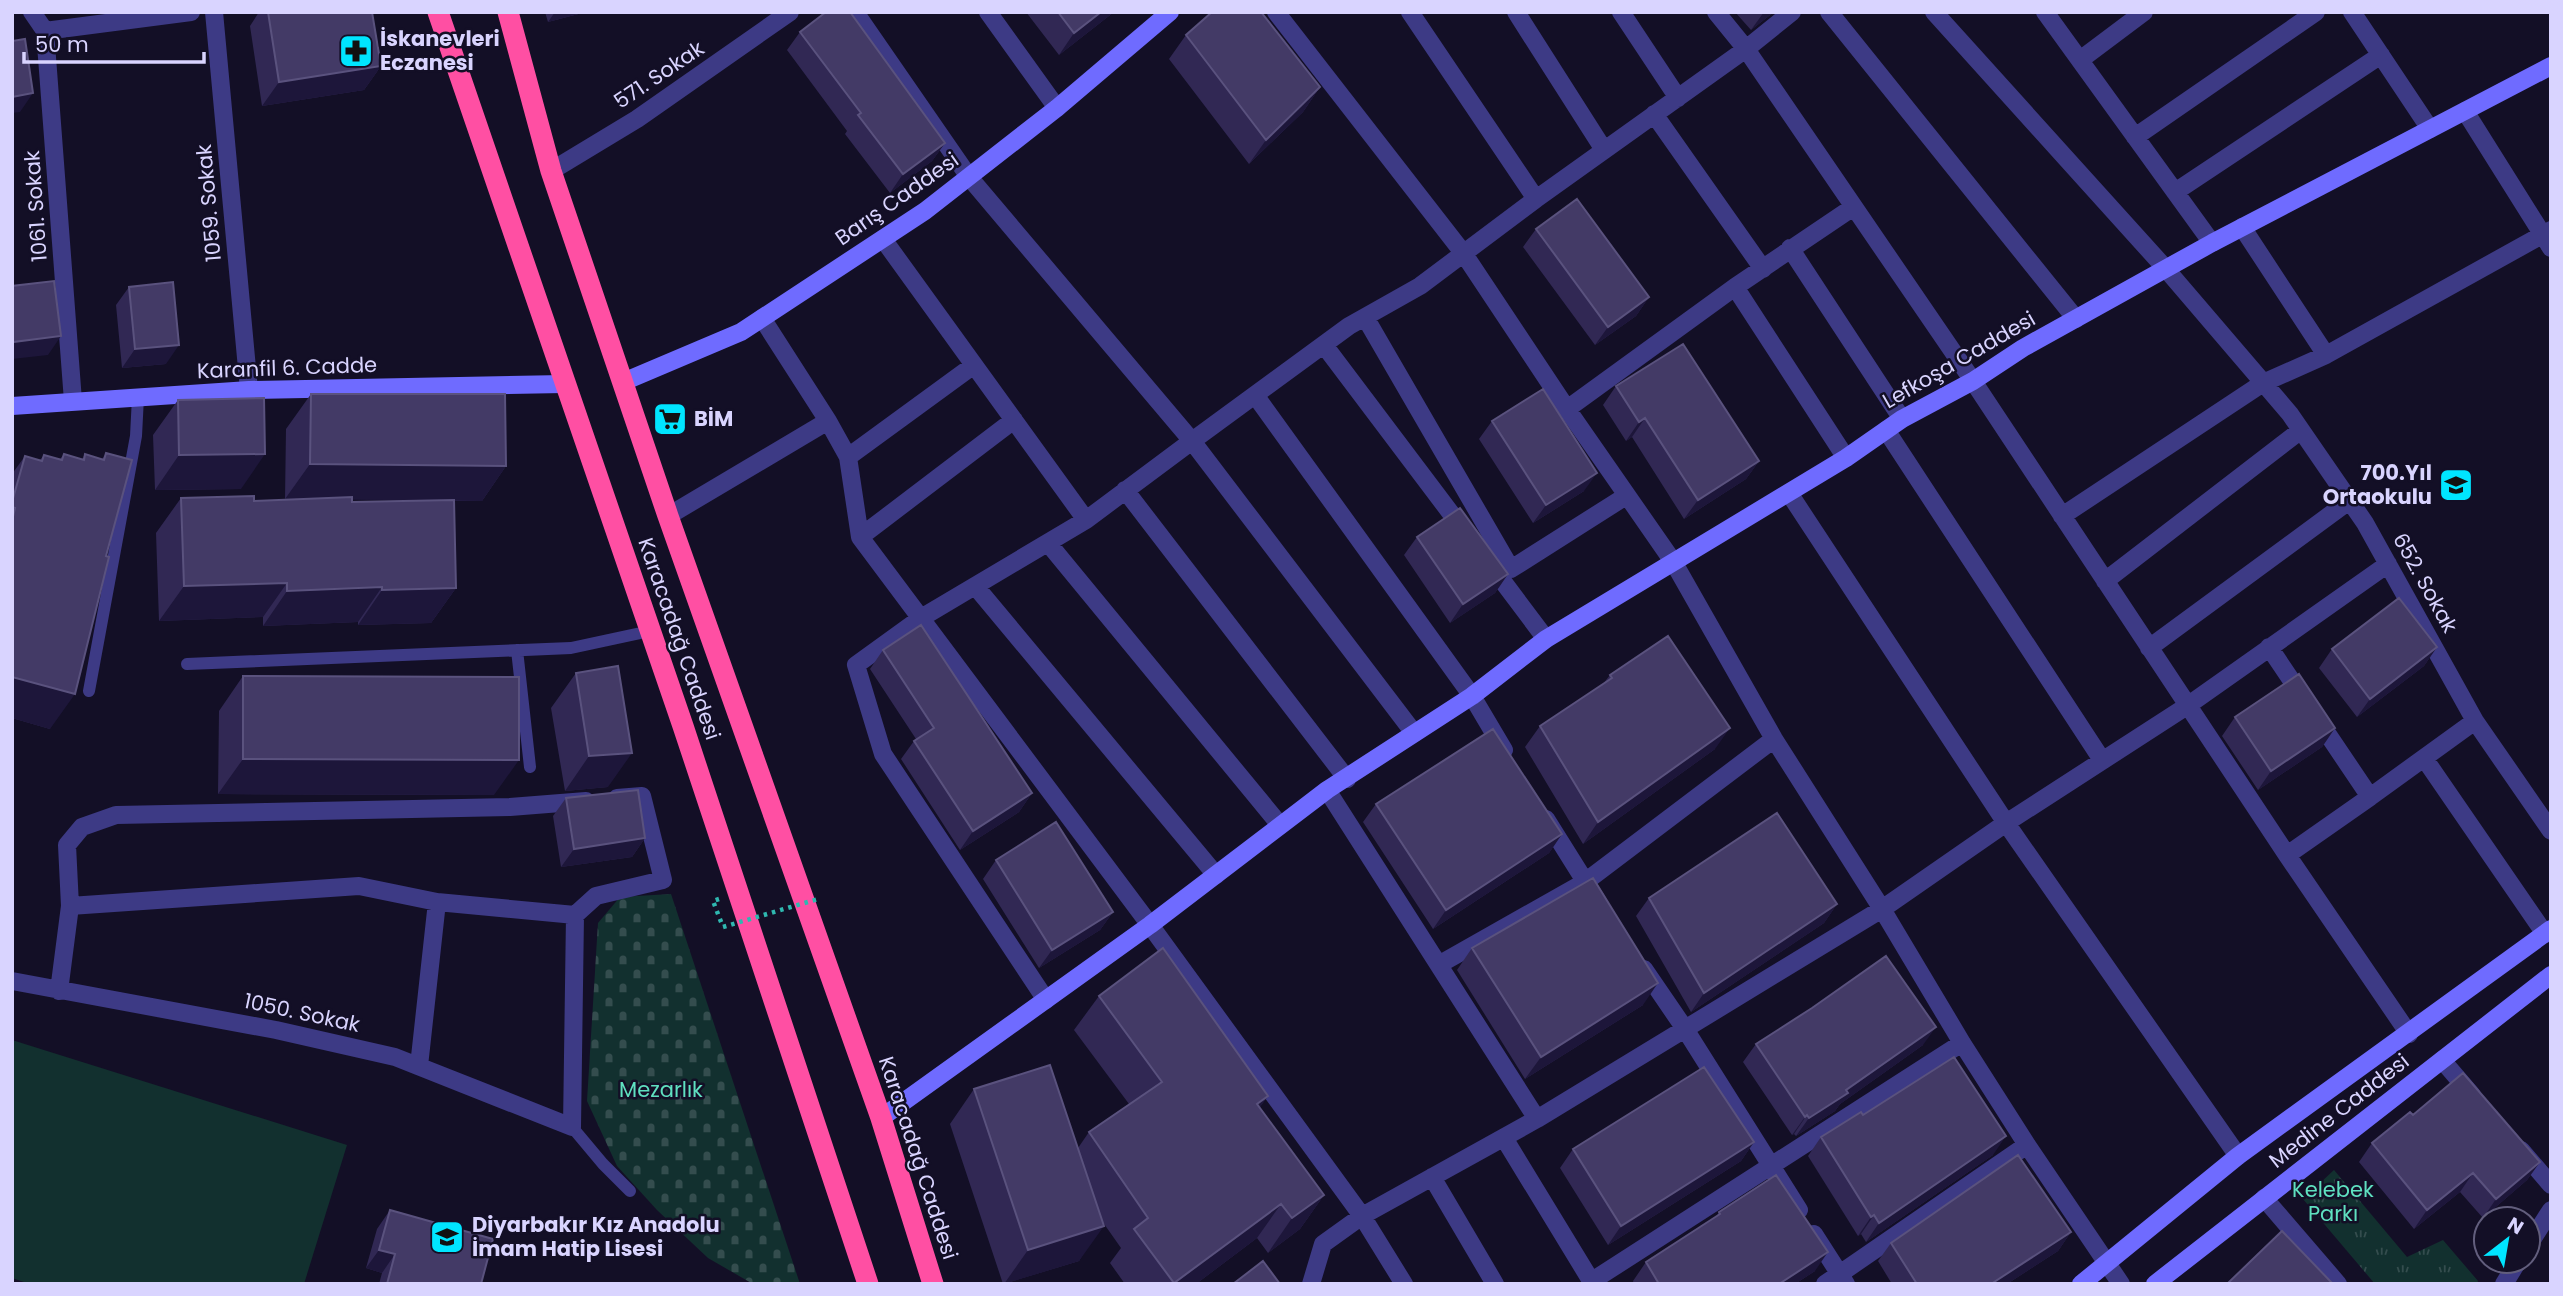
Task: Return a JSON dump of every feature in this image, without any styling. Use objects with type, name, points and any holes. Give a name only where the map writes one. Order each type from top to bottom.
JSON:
[{"type":"highway","name":"Karacadağ Caddesi","points":[[438,12],[650,631],[868,1284]]},
{"type":"highway","name":"Karacadağ Caddesi","points":[[508,12],[551,172],[668,516],[881,1118],[933,1284]]},
{"type":"street","points":[[32,12],[45,31],[191,12]]},
{"type":"street","name":"1059. Sokak","points":[[214,12],[249,390]]},
{"type":"street","name":"571. Sokak","points":[[551,172],[637,119],[790,12]]},
{"type":"street","points":[[855,12],[969,177],[1192,441],[1414,733]]},
{"type":"street","points":[[988,12],[1057,108]]},
{"type":"street","name":"Barış Caddesi","points":[[623,382],[741,332],[925,211],[1057,108],[1170,12]]},
{"type":"street","points":[[1276,12],[1464,254],[1674,563],[1774,739],[1882,909],[1962,1043],[2121,1284]]},
{"type":"street","points":[[1410,12],[1536,199]]},
{"type":"street","points":[[1516,12],[1604,150]]},
{"type":"street","points":[[1621,12],[1678,98]]},
{"type":"street","points":[[1716,12],[1745,49],[1973,381],[2187,706],[2409,1034]]},
{"type":"street","points":[[1046,1000],[883,754],[856,665],[921,618],[1086,520],[1324,345],[1420,286],[1792,12]]},
{"type":"street","points":[[1829,12],[2076,319]]},
{"type":"street","name":"652. Sokak","points":[[1934,12],[2166,269],[2301,430],[2365,523],[2475,721],[2551,831]]},
{"type":"street","points":[[2045,12],[2212,243]]},
{"type":"street","points":[[2080,60],[2144,12]]},
{"type":"street","points":[[2135,137],[2316,12]]},
{"type":"street","points":[[2352,12],[2430,129]]},
{"type":"street","name":"1061. Sokak","points":[[45,31],[73,401]]},
{"type":"street","points":[[2175,192],[2381,55]]},
{"type":"street","name":"Lefkoşa Caddesi","points":[[881,1118],[1150,925],[1327,790],[1472,696],[1546,639],[1846,458],[1902,419],[1973,381],[2023,348],[2212,243],[2551,66]]},
{"type":"street","points":[[2062,516],[2263,383],[2326,355],[2548,238],[2465,111]]},
{"type":"street","points":[[1654,114],[1763,269]]},
{"type":"street","points":[[1567,409],[1790,248],[1852,208]]},
{"type":"street","points":[[2242,228],[2326,355]]},
{"type":"street","points":[[883,239],[1086,520]]},
{"type":"street","points":[[1790,248],[1902,419]]},
{"type":"street","points":[[1735,287],[1846,458]]},
{"type":"street","points":[[1366,317],[1511,569],[1626,496]]},
{"type":"street","points":[[762,318],[848,457],[860,537],[1150,925],[1362,1216],[1404,1284]]},
{"type":"street","points":[[1324,345],[1546,639]]},
{"type":"street","points":[[848,457],[974,365]]},
{"type":"street","name":"Karanfil 6. Cadde","points":[[12,406],[249,390],[564,384]]},
{"type":"street","points":[[1255,395],[1472,696],[1514,766]]},
{"type":"street","points":[[860,537],[1014,420]]},
{"type":"street","points":[[668,516],[828,421]]},
{"type":"street","points":[[1886,430],[2102,760]]},
{"type":"street","points":[[2105,581],[2301,430]]},
{"type":"street","points":[[1125,490],[1347,779]]},
{"type":"street","points":[[1789,493],[2006,823],[2238,1156]]},
{"type":"street","points":[[2149,648],[2350,500]]},
{"type":"street","points":[[1048,543],[1280,825]]},
{"type":"street","points":[[1311,1284],[1323,1244],[1362,1216],[1537,1119],[1882,909],[2006,823],[2187,706],[2388,564]]},
{"type":"street","points":[[976,587],[1216,875]]},
{"type":"street","points":[[2269,647],[2370,797]]},
{"type":"street","points":[[2287,855],[2475,721]]},
{"type":"street","points":[[1440,964],[1585,882],[1774,739]]},
{"type":"street","points":[[2081,1284],[2238,1156],[2548,931],[2424,758]]},
{"type":"street","points":[[1327,790],[1537,1119]]},
{"type":"street","points":[[59,991],[70,906],[67,845],[82,827],[116,815],[510,807],[642,796],[663,880],[596,896],[575,915],[572,1127]]},
{"type":"street","points":[[1535,801],[1608,916]]},
{"type":"street","points":[[70,906],[359,886],[437,902],[575,915]]},
{"type":"street","points":[[419,1066],[437,902]]},
{"type":"street","points":[[1631,950],[1685,1029],[1771,1166],[1837,1281],[2027,1145]]},
{"type":"street","name":"Medine Caddesi","points":[[2155,1284],[2551,975]]},
{"type":"street","name":"1050. Sokak","points":[[12,981],[276,1030],[396,1057],[572,1127]]},
{"type":"street","points":[[1504,1138],[1592,1282],[1962,1043]]},
{"type":"street","points":[[2442,1060],[2487,1112]]},
{"type":"street","points":[[2505,1133],[2551,1185]]},
{"type":"street","points":[[1432,1177],[1495,1284]]},
{"type":"street","points":[[2264,1198],[2338,1284]]},
{"type":"lane","points":[[89,691],[136,436],[138,397]]},
{"type":"lane","points":[[187,664],[570,648],[650,631]]},
{"type":"lane","points":[[517,650],[530,767]]},
{"type":"lane","points":[[572,1127],[630,1191]]},
{"type":"path","points":[[713,901],[723,927],[818,899]]},
{"type":"green space","name":"Mezarlık","points":[[671,894],[800,1284],[753,1284],[708,1258],[657,1210],[617,1166],[587,1101],[598,923],[620,897]]},
{"type":"green space","points":[[12,1040],[347,1145],[304,1284],[30,1284],[12,1278]]},
{"type":"green space","name":"Kelebek Parkı","points":[[2334,1170],[2407,1257],[2443,1240],[2478,1281],[2477,1284],[2375,1284],[2303,1199]]},
{"type":"building","points":[[268,12],[372,12],[381,66],[279,82]]},
{"type":"building","points":[[826,12],[850,12],[945,143],[903,174],[800,32]]},
{"type":"building","points":[[1058,12],[1101,12],[1074,33]]},
{"type":"building","points":[[1212,12],[1261,12],[1320,87],[1266,140],[1186,35]]},
{"type":"building","points":[[25,39],[33,93],[12,97],[12,41]]},
{"type":"building","points":[[1577,199],[1649,297],[1608,327],[1536,229]]},
{"type":"building","points":[[54,281],[61,336],[13,342],[12,286]]},
{"type":"building","points":[[173,282],[179,345],[135,349],[129,287]]},
{"type":"building","points":[[1683,344],[1759,461],[1698,500],[1645,418],[1639,422],[1616,386]]},
{"type":"building","points":[[1543,389],[1597,473],[1546,505],[1492,421]]},
{"type":"building","points":[[311,394],[505,394],[506,466],[310,464]]},
{"type":"building","points":[[264,398],[265,454],[179,455],[178,400]]},
{"type":"building","points":[[106,453],[132,460],[106,556],[109,557],[75,694],[12,677],[12,521],[15,508],[12,507],[12,502],[25,456],[42,461],[44,455],[62,460],[64,454],[84,460],[85,454],[104,460]]},
{"type":"building","points":[[254,496],[254,501],[352,497],[352,502],[454,500],[456,588],[382,590],[382,587],[287,591],[287,583],[184,586],[181,498]]},
{"type":"building","points":[[1460,508],[1508,574],[1463,604],[1417,537]]},
{"type":"building","points":[[2399,598],[2437,647],[2370,699],[2332,649]]},
{"type":"building","points":[[921,625],[1032,793],[973,831],[914,741],[934,728],[883,650]]},
{"type":"building","points":[[1668,636],[1730,728],[1598,822],[1540,726],[1612,678],[1610,675]]},
{"type":"building","points":[[618,666],[632,753],[589,756],[576,673]]},
{"type":"building","points":[[2299,674],[2335,728],[2271,771],[2235,717]]},
{"type":"building","points":[[243,676],[519,677],[519,760],[243,759]]},
{"type":"building","points":[[1493,729],[1562,834],[1446,910],[1376,804]]},
{"type":"building","points":[[638,790],[645,838],[574,849],[566,798]]},
{"type":"building","points":[[1777,813],[1837,904],[1704,993],[1649,898]]},
{"type":"building","points":[[1056,822],[1113,912],[1052,950],[996,860]]},
{"type":"building","points":[[1593,878],[1658,983],[1541,1057],[1472,948]]},
{"type":"building","points":[[1163,948],[1268,1096],[1257,1104],[1324,1195],[1292,1218],[1281,1204],[1174,1283],[1134,1229],[1148,1218],[1089,1132],[1162,1082],[1099,996]]},
{"type":"building","points":[[1886,956],[1936,1027],[1846,1090],[1848,1093],[1809,1118],[1807,1115],[1805,1117],[1756,1044]]},
{"type":"building","points":[[1954,1057],[2006,1136],[1879,1223],[1874,1215],[1871,1217],[1821,1137],[1861,1112],[1863,1115]]},
{"type":"building","points":[[1050,1065],[1104,1226],[1028,1250],[974,1089]]},
{"type":"building","points":[[1704,1067],[1754,1142],[1621,1226],[1573,1149]]},
{"type":"building","points":[[2463,1073],[2540,1162],[2496,1199],[2473,1173],[2427,1210],[2372,1143],[2410,1112],[2413,1115]]},
{"type":"building","points":[[2018,1155],[2071,1232],[1991,1284],[1917,1284],[1891,1243]]},
{"type":"building","points":[[1776,1175],[1828,1252],[1779,1284],[1659,1284],[1646,1262]]},
{"type":"building","points":[[390,1210],[493,1239],[481,1284],[387,1284],[395,1254],[379,1250]]},
{"type":"building","points":[[2282,1231],[2333,1284],[2227,1284]]},
{"type":"building","points":[[1263,1261],[1280,1284],[1233,1284]]},
{"type":"place","name":"İskanevleri Eczanesi","points":[[356,51]]},
{"type":"place","name":"BİM","points":[[670,419]]},
{"type":"place","name":"700.Yıl Ortaokulu","points":[[2456,485]]},
{"type":"place","name":"Diyarbakır Kız Anadolu İmam Hatip Lisesi","points":[[447,1237]]}]
